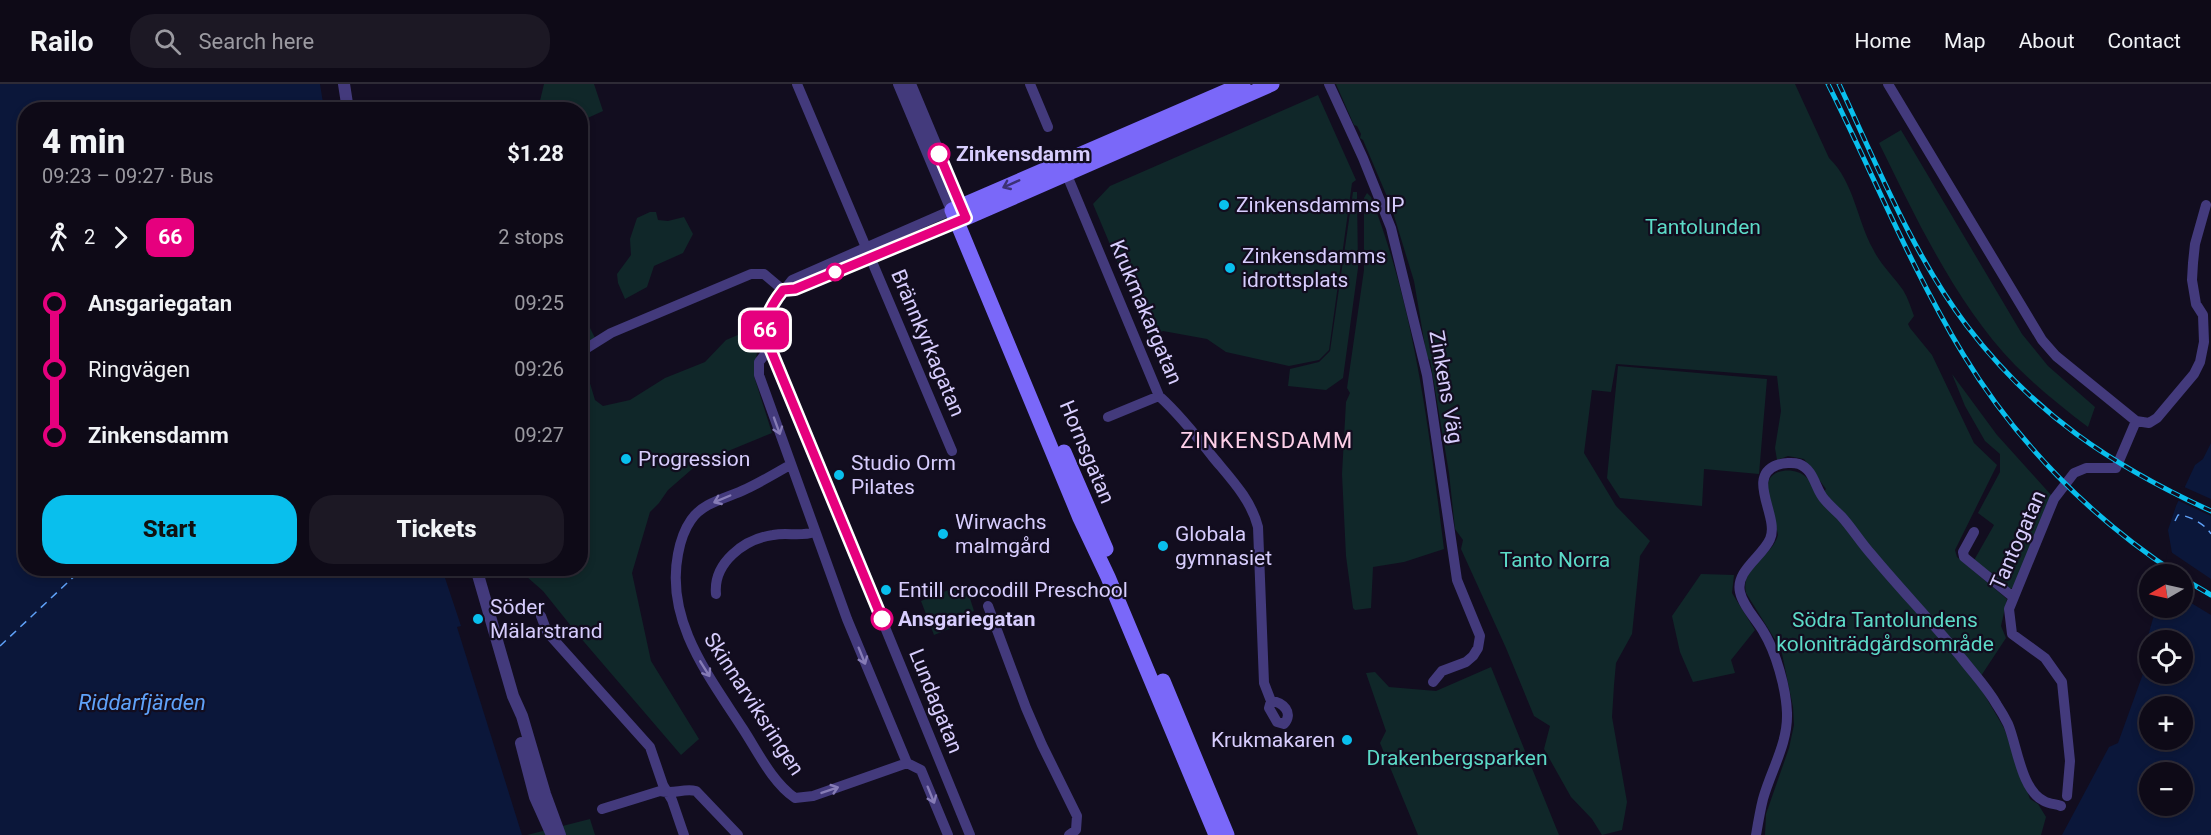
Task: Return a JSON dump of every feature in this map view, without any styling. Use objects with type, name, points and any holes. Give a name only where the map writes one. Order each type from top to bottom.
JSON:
[{"type":"main road","points":[[959,214],[1064,168],[1243,84]]},
{"type":"main road","points":[[1064,168],[1272,84]]},
{"type":"main road","name":"Hornsgatan","points":[[959,214],[1080,518],[1197,776],[1227,835]]},
{"type":"main road","name":"Hornsgatan","points":[[1197,776],[1216,835]]},
{"type":"street","points":[[344,84],[347,102]]},
{"type":"street","name":"Brännkyrkagatan","points":[[797,84],[855,226],[952,451]]},
{"type":"street","name":"Hornsgatan","points":[[899,84],[959,214]]},
{"type":"street","name":"Hornsgatan","points":[[910,84],[959,214]]},
{"type":"street","points":[[1030,84],[1048,127]]},
{"type":"street","name":"Zinkens Väg","points":[[1329,84],[1363,158],[1391,228],[1427,375],[1457,580],[1480,636],[1478,648],[1473,656],[1466,662],[1442,672],[1433,682]]},
{"type":"street","points":[[1888,84],[2042,340],[2056,356],[2136,421],[2149,423],[2157,418],[2194,374],[2200,362],[2204,342],[2203,315],[2196,304],[2192,280],[2198,233],[2206,205]]},
{"type":"street","name":"Krukmakargatan","points":[[1064,168],[1159,396],[1177,412],[1243,493],[1256,518],[1262,671],[1271,701]]},
{"type":"street","points":[[588,347],[611,333],[751,274],[764,274],[783,290],[792,280],[868,252],[959,214]]},
{"type":"street","name":"Lundagatan","points":[[783,290],[768,315],[765,334],[970,835]]},
{"type":"street","name":"Lundagatan","points":[[770,348],[759,362],[759,375],[790,465],[855,637],[906,763],[921,770],[948,835]]},
{"type":"street","points":[[1108,417],[1159,396]]},
{"type":"street","name":"Tantogatan","points":[[2067,796],[2070,761],[2062,682],[2045,658],[2012,634],[2010,609],[2054,499],[2074,472],[2086,468],[2116,468],[2136,421]]},
{"type":"street","points":[[1756,835],[1763,800],[1782,749],[1787,728],[1787,712],[1774,651],[1746,605],[1740,592],[1740,582],[1744,572],[1772,536],[1773,526],[1763,478],[1767,471],[1776,465],[1786,463],[1798,464],[1806,469],[1815,480],[1822,498],[1842,517],[1953,648],[1993,699],[2008,724],[2024,776],[2033,791],[2042,801],[2061,806]]},
{"type":"street","name":"Skinnarviksringen","points":[[790,465],[745,490],[714,502],[691,520],[680,547],[676,578],[681,618],[687,636],[702,666],[777,780],[783,789],[795,798],[813,796],[906,763]]},
{"type":"street","points":[[716,594],[715,583],[720,571],[734,553],[747,543],[773,534],[802,536],[815,532]]},
{"type":"street","points":[[1974,532],[1963,552],[1964,557],[2013,597]]},
{"type":"street","points":[[478,576],[513,696],[560,835]]},
{"type":"street","points":[[988,606],[1030,718],[1077,816],[1073,833]]},
{"type":"street","points":[[541,616],[547,632],[650,747],[684,835]]},
{"type":"street","points":[[513,696],[514,720],[535,797],[552,835]]},
{"type":"street","points":[[602,809],[660,791],[669,794],[687,789],[696,791],[738,835]]},
{"type":"green space","points":[[544,84],[594,84],[603,111],[588,118],[588,102],[540,102]]},
{"type":"green space","points":[[1336,84],[1795,84],[1829,158],[1850,190],[1873,249],[1906,296],[1914,316],[1908,324],[1910,328],[1932,355],[1974,443],[1997,465],[1955,550],[1957,557],[2007,599],[2001,626],[2006,638],[1977,682],[2004,728],[2030,799],[2038,804],[2046,817],[2041,835],[1765,835],[1766,814],[1789,748],[1794,725],[1793,707],[1781,649],[1746,593],[1745,584],[1752,569],[1770,550],[1778,535],[1768,495],[1768,484],[1773,475],[1784,471],[1796,472],[1808,479],[1820,496],[1826,489],[1804,459],[1788,456],[1777,460],[1775,448],[1781,411],[1777,376],[1616,364],[1611,392],[1592,390],[1584,453],[1616,506],[1650,541],[1640,556],[1632,634],[1616,663],[1614,685],[1612,717],[1627,802],[1622,830],[1602,835],[1592,819],[1571,797],[1544,749],[1550,726],[1534,716],[1461,549],[1463,540],[1455,529],[1449,473],[1414,281],[1391,206],[1363,140],[1360,138],[1361,134],[1354,125]]},
{"type":"green space","name":"Zinkensdamms idrottsplats","points":[[1318,95],[1356,180],[1352,183],[1329,350],[1319,360],[1289,366],[1226,352],[1207,339],[1163,331],[1149,337],[1093,204],[1110,186]]},
{"type":"green space","points":[[1901,130],[2022,334],[2048,366],[2095,407],[2088,427],[2015,365],[1974,315],[1956,288],[1923,230],[1879,143]]},
{"type":"green space","points":[[1353,192],[1357,192],[1358,268],[1343,378],[1326,390],[1288,386],[1290,369],[1319,362],[1330,351]]},
{"type":"green space","points":[[1367,193],[1371,197],[1386,240],[1409,327],[1426,415],[1444,549],[1404,562],[1373,567],[1371,608],[1355,610],[1346,556],[1342,474],[1346,402],[1350,393],[1347,388],[1364,270],[1364,198]]},
{"type":"green space","points":[[650,212],[656,212],[658,220],[668,221],[684,217],[693,234],[683,253],[654,266],[647,287],[625,299],[617,274],[631,255],[630,239],[637,218]]},
{"type":"green space","points":[[588,324],[595,338],[588,343]]},
{"type":"green space","points":[[752,329],[757,352],[754,376],[772,433],[699,463],[668,490],[650,512],[632,573],[651,661],[699,739],[681,755],[543,591],[526,576],[588,576],[588,377],[595,400],[603,406],[630,400],[665,378],[705,362],[726,340]]},
{"type":"green space","points":[[1618,366],[1767,379],[1759,474],[1704,469],[1702,506],[1620,498],[1607,478]]},
{"type":"green space","points":[[1952,374],[1997,435],[2052,496],[2014,588],[2007,589],[1973,562],[1994,525],[1978,513],[2000,472],[2000,454],[1985,441],[1965,406]]},
{"type":"green space","points":[[1701,574],[1734,575],[1732,593],[1755,630],[1731,660],[1735,673],[1693,682],[1680,652],[1672,616]]},
{"type":"green space","points":[[956,587],[968,592],[974,611],[952,620],[954,627],[934,635],[921,601]]},
{"type":"green space","name":"Drakenbergsparken","points":[[1491,667],[1559,835],[1418,835],[1380,743],[1386,731],[1366,673],[1375,672],[1389,687],[1436,691]]},
{"type":"green space","points":[[590,819],[595,835],[527,835]]},
{"type":"water","name":"Riddarfjärden","points":[[0,84],[320,84],[323,102],[18,102],[18,576],[444,576],[461,626],[457,627],[522,835],[0,835]]},
{"type":"water","points":[[2211,443],[2211,835],[2062,835],[2109,747],[2118,743],[2139,684],[2193,684],[2193,630],[2150,630],[2153,618],[2193,618],[2193,564],[2177,564],[2172,553],[2168,530],[2176,506],[2195,465],[2203,459]]},
{"type":"pier","points":[[2182,486],[2211,499],[2211,516],[2175,499]]},
{"type":"pier","points":[[2168,550],[2189,564],[2165,564]]},
{"type":"pier","points":[[2193,567],[2211,579],[2211,615],[2193,604]]},
{"type":"ferry route","points":[[2175,521],[2178,515],[2187,517],[2201,524],[2211,534]]},
{"type":"ferry route","points":[[0,646],[74,576]]},
{"type":"railway","points":[[1828,84],[1926,288],[1984,386],[2031,448],[2085,503],[2162,564]]},
{"type":"railway","points":[[1839,84],[1913,240],[1948,299],[1993,357],[2019,386],[2077,434],[2140,475],[2211,511]]},
{"type":"railway","points":[[2193,584],[2211,595]]},
{"type":"bus line","name":"66","points":[[882,619],[770,348],[765,334],[765,324],[783,290],[795,289],[966,218],[939,154]]},
{"type":"place","name":"Zinkensdamm","points":[[939,154]]},
{"type":"place","name":"Zinkensdamms IP","points":[[1224,205]]},
{"type":"place","name":"Zinkensdamms idrottsplats","points":[[1230,268]]},
{"type":"place","name":"Progression","points":[[626,459]]},
{"type":"place","name":"Studio Orm Pilates","points":[[839,475]]},
{"type":"place","name":"Wirwachs malmgård","points":[[943,534]]},
{"type":"place","name":"Globala gymnasiet","points":[[1163,546]]},
{"type":"place","name":"Entill crocodill Preschool","points":[[886,590]]},
{"type":"place","name":"Söder Mälarstrand","points":[[478,619]]},
{"type":"place","name":"Ansgariegatan","points":[[882,619]]},
{"type":"place","name":"Krukmakaren","points":[[1347,740]]},
{"type":"district","name":"ZINKENSDAMM","points":[[1267,440]]},
{"type":"park label","name":"Tantolunden","points":[[1703,227]]},
{"type":"park label","name":"Tanto Norra","points":[[1555,560]]},
{"type":"park label","name":"Södra Tantolundens koloniträdgårdsområde","points":[[1885,632]]}]
